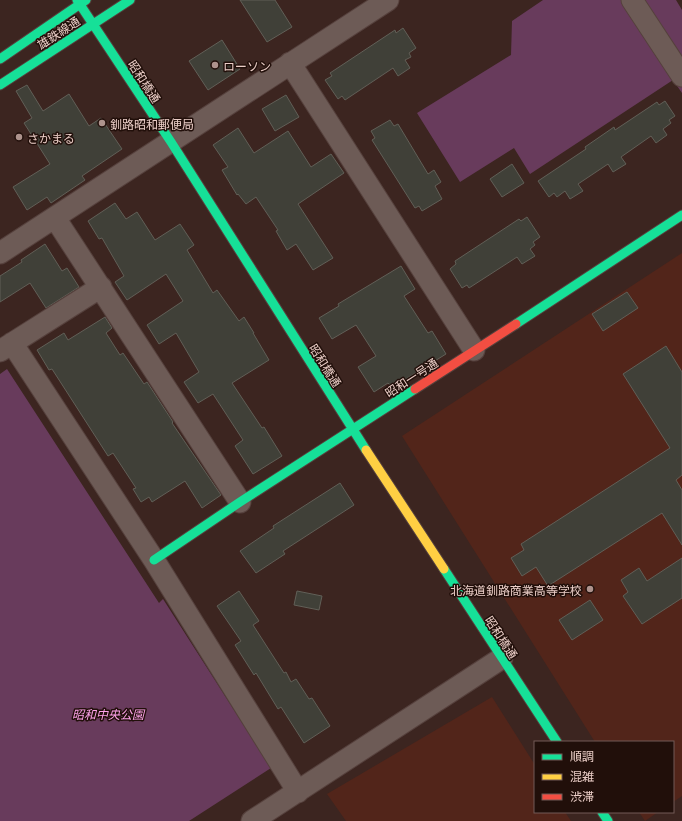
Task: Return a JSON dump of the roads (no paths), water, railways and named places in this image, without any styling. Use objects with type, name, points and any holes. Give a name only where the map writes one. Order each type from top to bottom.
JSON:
[{"type":"street","name":"雄鉄線通","points":[[0,85],[130,0]]},
{"type":"street","points":[[0,253],[388,0]]},
{"type":"street","points":[[632,0],[682,76]]},
{"type":"street","name":"雄鉄線通","points":[[0,59],[81,1]]},
{"type":"street","name":"昭和橋通","points":[[81,1],[93,24],[171,142],[353,430],[556,741]]},
{"type":"street","points":[[290,63],[474,350]]},
{"type":"street","name":"昭和一号通","points":[[154,560],[240,502],[682,215]]},
{"type":"street","points":[[55,218],[240,502]]},
{"type":"street","points":[[101,287],[6,347],[154,560],[298,792]]},
{"type":"street","points":[[252,821],[502,658]]},
{"type":"place","name":"ローソン","points":[[215,65]]},
{"type":"place","name":"釧路昭和郵便局","points":[[102,123]]},
{"type":"place","name":"さかまる","points":[[19,137]]},
{"type":"place","name":"北海道釧路商業高等学校","points":[[590,589]]},
{"type":"park label","name":"昭和中央公園","points":[[108,713]]}]
